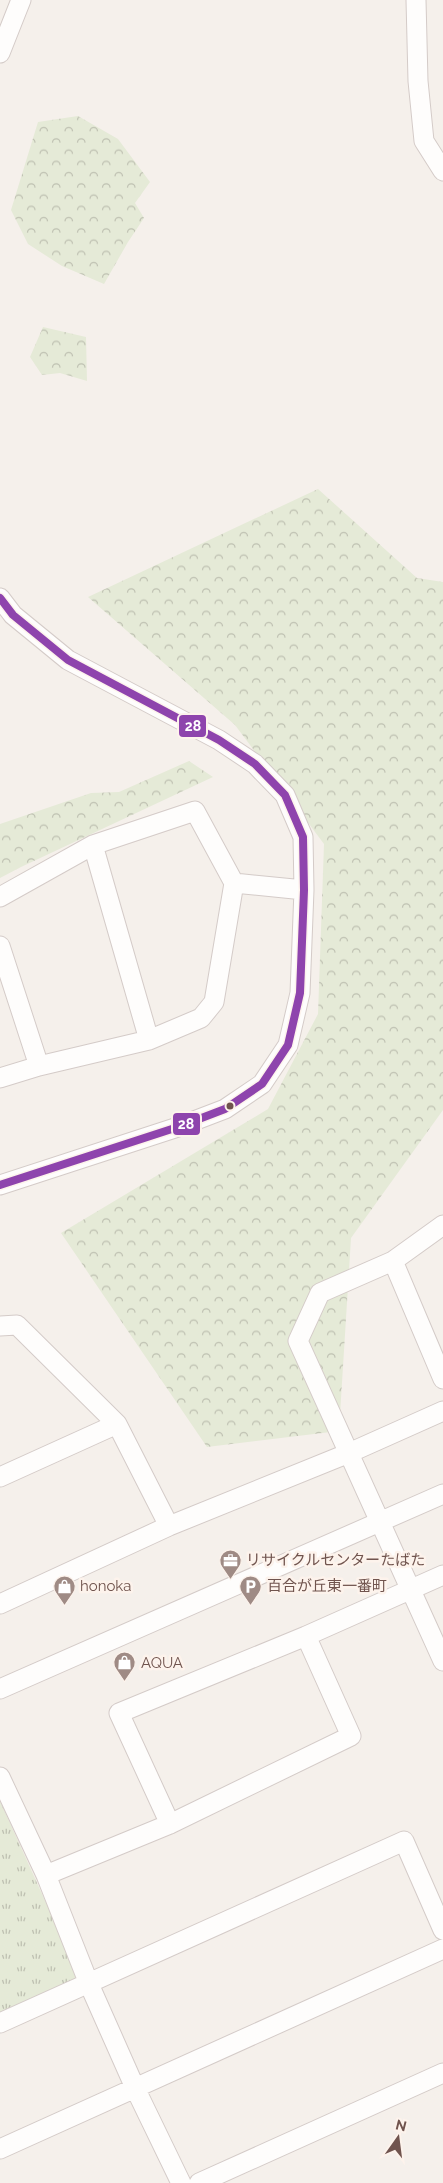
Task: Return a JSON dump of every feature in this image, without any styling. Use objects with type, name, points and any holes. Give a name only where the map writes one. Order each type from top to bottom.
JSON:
[{"type":"street","points":[[0,53],[21,0]]},
{"type":"street","points":[[416,0],[418,81],[424,141],[443,171]]},
{"type":"street","points":[[0,598],[14,615],[68,660],[219,740],[255,764],[285,795],[303,837],[304,890],[300,993],[288,1044],[262,1084],[225,1109],[178,1127],[0,1185]]},
{"type":"street","points":[[0,897],[93,845],[195,812],[234,883],[214,1002],[201,1018],[149,1040],[39,1066],[0,1078]]},
{"type":"street","points":[[93,845],[149,1040]]},
{"type":"street","points":[[234,883],[304,890]]},
{"type":"street","points":[[0,946],[39,1066]]},
{"type":"street","points":[[443,1225],[393,1262],[320,1293],[298,1341],[443,1661]]},
{"type":"street","points":[[393,1262],[443,1379]]},
{"type":"street","points":[[0,1326],[17,1325],[117,1424],[169,1526]]},
{"type":"street","points":[[0,1604],[169,1526],[349,1453],[443,1411]]},
{"type":"street","points":[[0,1477],[117,1424]]},
{"type":"street","points":[[0,1689],[443,1494]]},
{"type":"street","points":[[170,1824],[119,1713],[306,1636],[443,1575]]},
{"type":"street","points":[[46,1875],[170,1824],[351,1736],[306,1636]]},
{"type":"street","points":[[0,1777],[46,1875],[89,1984],[136,2090],[181,2183]]},
{"type":"street","points":[[0,2023],[404,1841],[443,1930]]},
{"type":"street","points":[[0,2149],[136,2090],[443,1949]]},
{"type":"street","points":[[199,2183],[443,2073]]},
{"type":"green space","points":[[78,116],[118,139],[150,182],[135,203],[144,218],[104,284],[62,266],[28,244],[11,210],[38,122]]},
{"type":"green space","points":[[43,327],[86,337],[87,381],[60,373],[42,375],[30,357]]},
{"type":"green space","points":[[318,489],[417,578],[443,582],[443,1110],[351,1238],[339,1431],[207,1447],[61,1233],[268,1109],[318,1014],[324,844],[235,725],[88,597]]},
{"type":"green space","points":[[189,761],[213,777],[0,878],[0,824],[91,793],[119,792]]},
{"type":"green space","points":[[0,1801],[80,1978],[0,2014]]},
{"type":"transit line","name":"28","points":[[0,598],[13,615],[68,660],[219,740],[255,764],[285,795],[303,837],[304,890],[300,993],[288,1045],[262,1084],[225,1109],[178,1127],[0,1185]]},
{"type":"place","name":"リサイクルセンターたばた","points":[[230,1579]]},
{"type":"place","name":"honoka","points":[[64,1605]]},
{"type":"place","name":"百合が丘東一番町","points":[[251,1605]]},
{"type":"place","name":"AQUA","points":[[125,1682]]}]
